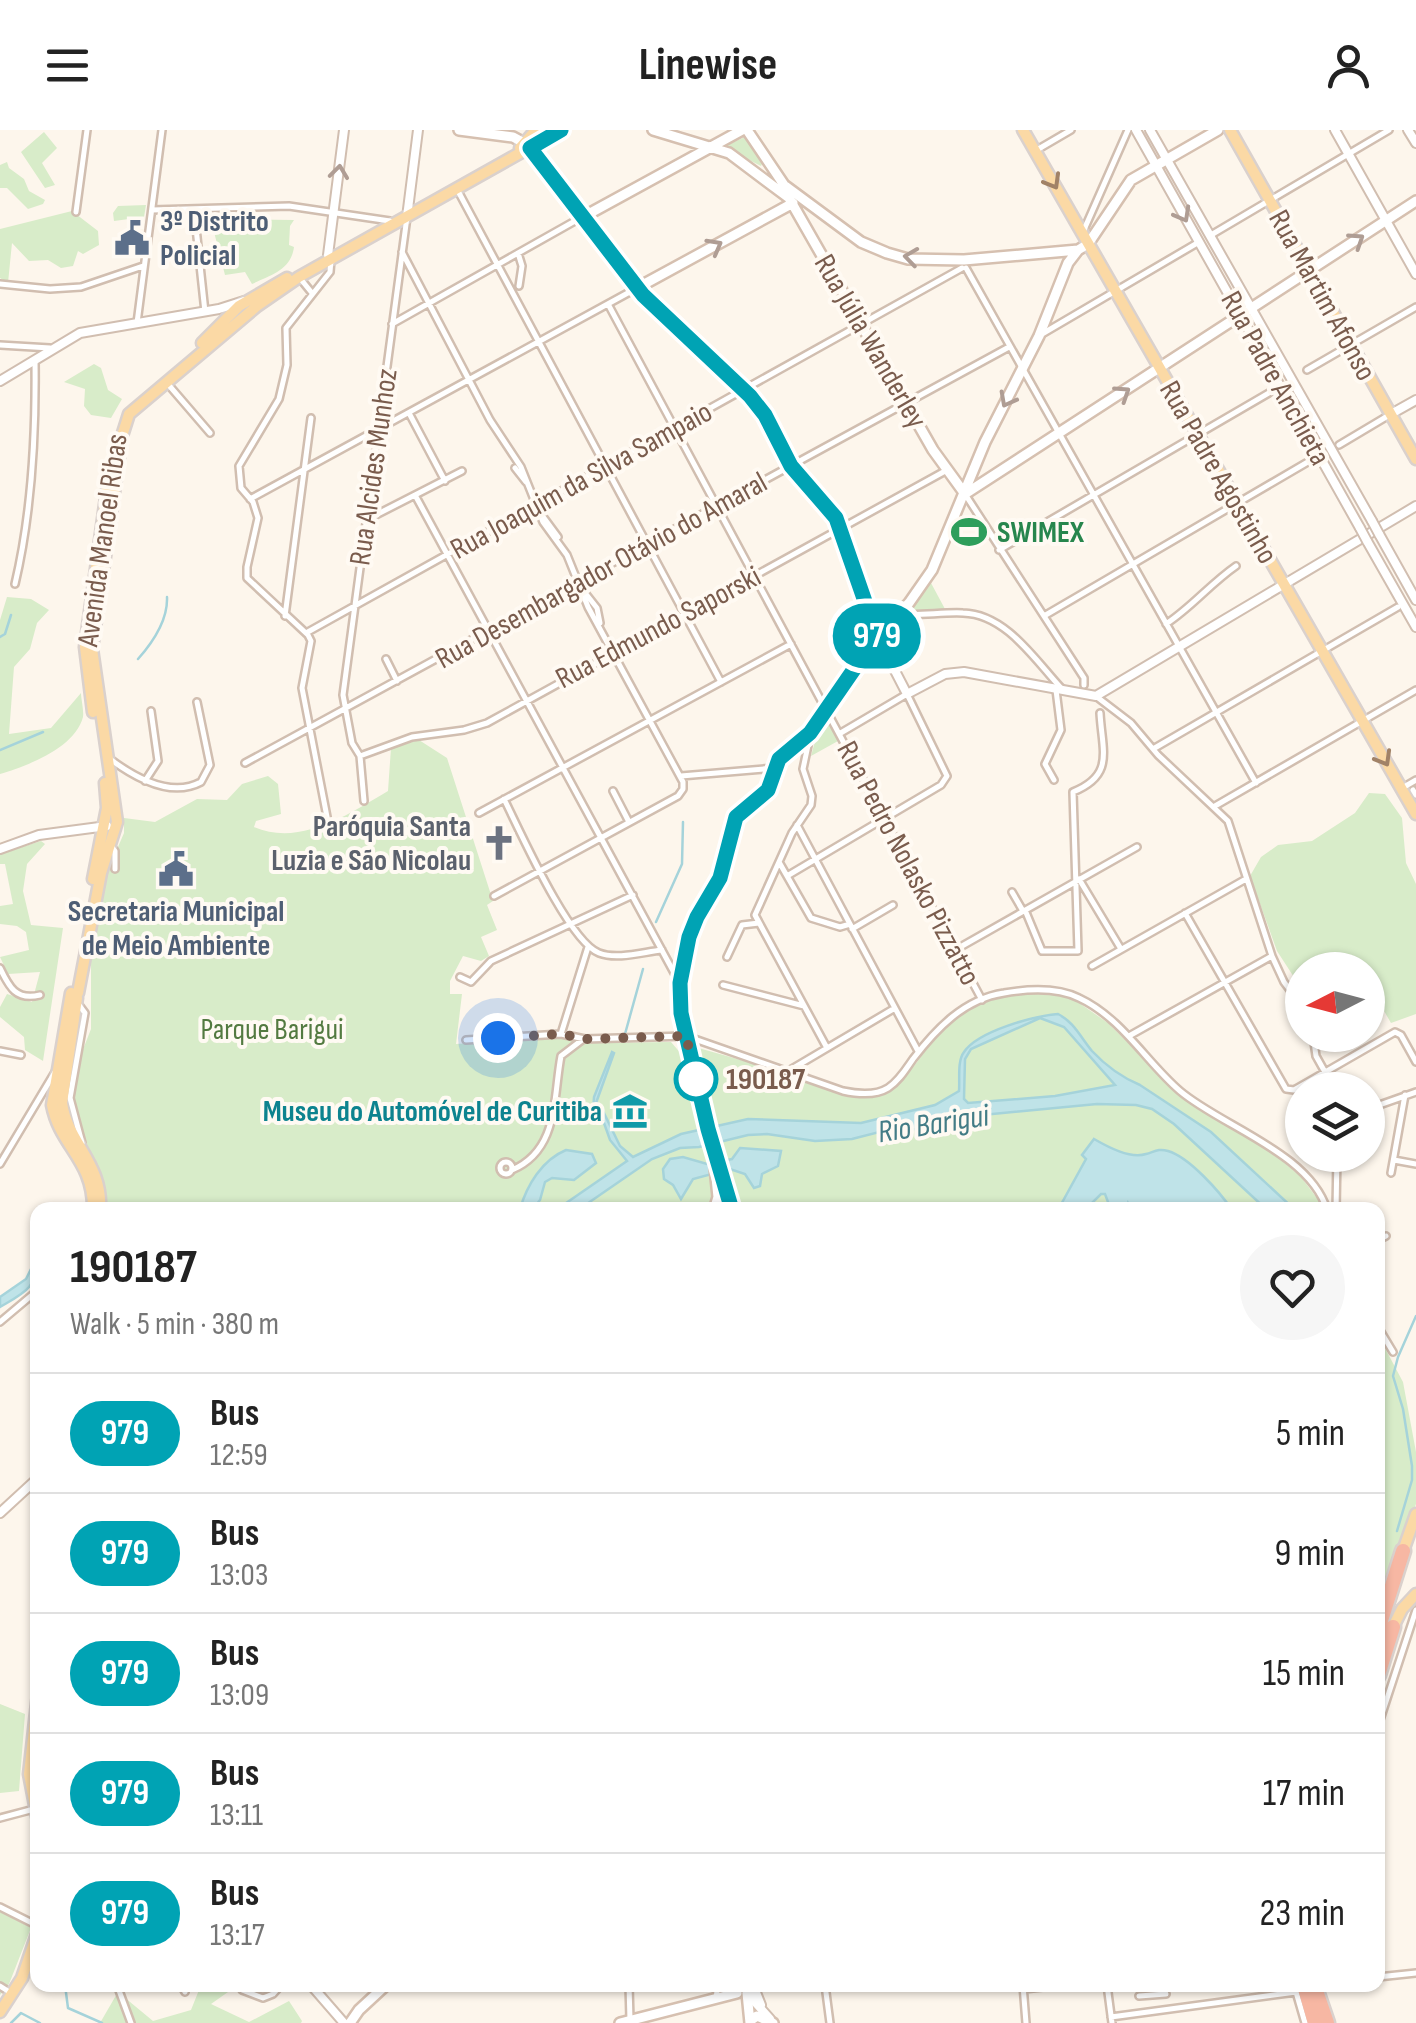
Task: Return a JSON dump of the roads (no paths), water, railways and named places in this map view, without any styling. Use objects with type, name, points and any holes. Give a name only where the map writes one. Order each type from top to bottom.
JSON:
[{"type":"highway","points":[[1385,1628],[1403,1551]]},
{"type":"highway","points":[[1300,1992],[1311,2020]]},
{"type":"highway","points":[[1316,1992],[1327,2023]]},
{"type":"main road","points":[[459,130],[513,137],[528,146],[638,288],[743,390],[770,422],[791,466],[828,505],[841,528],[877,636]]},
{"type":"main road","name":"Avenida Manoel Ribas","points":[[109,497],[126,419],[138,404],[245,316],[255,302],[390,221],[456,189],[528,146],[536,130]]},
{"type":"main road","points":[[528,146],[561,130]]},
{"type":"main road","points":[[653,130],[729,153],[796,203]]},
{"type":"main road","name":"Rua Padre Agostinho","points":[[1023,130],[1083,242],[1322,652],[1411,794],[1416,814]]},
{"type":"main road","points":[[730,1202],[719,1175],[686,1036],[680,983],[691,930],[720,878],[736,817],[768,790],[783,755],[810,733],[877,636],[932,570],[985,442],[1039,336],[1064,270],[1083,242],[1130,182],[1218,130]]},
{"type":"main road","name":"Rua Martim Afonso","points":[[1230,130],[1416,459]]},
{"type":"main road","points":[[582,217],[741,132]]},
{"type":"main road","points":[[729,153],[741,132]]},
{"type":"main road","points":[[741,132],[796,203]]},
{"type":"main road","points":[[695,141],[698,154]]},
{"type":"main road","name":"Avenida Manoel Ribas","points":[[106,844],[116,830],[93,669],[94,631],[116,430],[125,408],[231,313],[528,146]]},
{"type":"main road","points":[[751,167],[763,170],[767,163]]},
{"type":"main road","points":[[965,494],[1416,201]]},
{"type":"main road","points":[[638,288],[796,203],[810,204],[861,242],[913,259],[964,265],[1083,242]]},
{"type":"main road","name":"Rua Júlia Wanderley","points":[[796,203],[906,403],[965,494]]},
{"type":"main road","points":[[231,313],[245,316]]},
{"type":"main road","points":[[950,472],[982,484]]},
{"type":"main road","name":"Avenida Manoel Ribas","points":[[95,1202],[89,1176],[52,1109],[56,1069],[106,844],[107,799],[86,668],[88,620],[107,515]]},
{"type":"main road","points":[[88,620],[94,631]]},
{"type":"main road","points":[[100,748],[108,758]]},
{"type":"main road","points":[[104,774],[112,785]]},
{"type":"main road","name":"Avenida Manoel Ribas","points":[[75,995],[62,1103],[65,1117],[98,1178],[97,1202]]},
{"type":"main road","points":[[716,1202],[719,1175]]},
{"type":"main road","points":[[1403,1551],[1416,1514]]},
{"type":"main road","points":[[1385,1628],[1416,1594]]},
{"type":"main road","points":[[0,2012],[16,1996],[30,1956]]},
{"type":"main road","points":[[0,2022],[30,1969]]},
{"type":"main road","points":[[347,2023],[378,1992]]},
{"type":"main road","points":[[625,2022],[733,1992]]},
{"type":"main road","points":[[743,1992],[749,2018],[757,2016],[773,2023]]},
{"type":"street","points":[[76,212],[87,130]]},
{"type":"street","points":[[137,323],[162,130]]},
{"type":"street","points":[[328,822],[302,684],[310,648],[306,633],[254,588],[246,574],[259,522],[240,484],[239,466],[277,404],[288,365],[286,328],[330,272],[344,130]]},
{"type":"street","name":"Rua Alcides Munhoz","points":[[364,801],[360,756],[352,743],[343,692],[418,130]]},
{"type":"street","points":[[1035,150],[1071,130]]},
{"type":"street","points":[[1083,242],[1132,130]]},
{"type":"street","name":"Rua Padre Anchieta","points":[[1132,130],[1416,627]]},
{"type":"street","name":"Rua Padre Anchieta","points":[[1150,130],[1416,598]]},
{"type":"street","points":[[1335,130],[1416,274]]},
{"type":"street","points":[[1210,236],[1389,130]]},
{"type":"street","points":[[1408,130],[1416,143]]},
{"type":"street","points":[[456,189],[721,682]]},
{"type":"street","points":[[152,210],[289,206],[390,221]]},
{"type":"street","points":[[194,209],[205,312]]},
{"type":"street","points":[[392,324],[582,217]]},
{"type":"street","points":[[1039,336],[1199,242]]},
{"type":"street","points":[[402,252],[490,420],[519,462],[538,509],[563,549],[684,788],[678,796],[494,896]]},
{"type":"street","points":[[518,253],[522,266],[519,286]]},
{"type":"street","points":[[964,265],[1256,783]]},
{"type":"street","name":"Rua Joaquim da Silva Sampaio","points":[[306,633],[449,553],[538,509],[605,466],[964,265]]},
{"type":"street","points":[[0,284],[50,289],[81,287],[145,266]]},
{"type":"street","points":[[299,277],[312,293]]},
{"type":"street","points":[[250,499],[638,288]]},
{"type":"street","points":[[0,381],[80,333],[255,302]]},
{"type":"street","name":"Rua Pedro Nolasko Pizzatto","points":[[608,304],[982,1000]]},
{"type":"street","points":[[1308,370],[1416,307]]},
{"type":"street","points":[[218,310],[231,313]]},
{"type":"street","points":[[0,345],[52,349]]},
{"type":"street","name":"Rua Desembargador Otávio do Amaral","points":[[244,763],[579,585],[1009,347]]},
{"type":"street","points":[[16,584],[24,546],[36,396],[35,360]]},
{"type":"street","points":[[166,381],[210,433]]},
{"type":"street","points":[[999,550],[1274,390]]},
{"type":"street","points":[[1339,444],[1416,400]]},
{"type":"street","points":[[408,413],[444,480]]},
{"type":"street","points":[[285,616],[310,418]]},
{"type":"street","points":[[1044,616],[1320,456]]},
{"type":"street","points":[[515,468],[528,484]]},
{"type":"street","points":[[366,520],[462,471]]},
{"type":"street","name":"Rua Edmundo Saporski","points":[[360,756],[412,737],[480,726],[950,472]]},
{"type":"street","name":"Rua Júlia Wanderley","points":[[965,494],[1084,678],[1084,685]]},
{"type":"street","points":[[415,495],[680,983]]},
{"type":"street","points":[[1351,511],[1362,505]]},
{"type":"street","points":[[1096,696],[1416,506]]},
{"type":"street","points":[[1166,624],[1236,566]]},
{"type":"street","points":[[1153,749],[1398,608]]},
{"type":"street","points":[[899,614],[969,613],[990,620],[1010,634],[1060,690],[1061,730],[1045,764],[1054,780]]},
{"type":"street","points":[[787,876],[941,784],[947,776],[877,636]]},
{"type":"street","points":[[478,813],[791,644]]},
{"type":"street","points":[[386,659],[397,681]]},
{"type":"street","points":[[839,734],[938,677],[958,672],[1096,696],[1131,723],[1153,749],[1215,806],[1235,836],[1272,956],[1285,983]]},
{"type":"street","points":[[1215,806],[1416,690]]},
{"type":"street","points":[[108,758],[145,781],[185,788],[205,780],[210,760],[197,702]]},
{"type":"street","points":[[145,781],[158,762],[152,711]]},
{"type":"street","points":[[1012,892],[1042,951],[1078,951],[1073,792],[1093,783],[1102,765],[1100,712]]},
{"type":"street","points":[[810,733],[803,769],[812,800],[796,825],[755,915],[827,1048]]},
{"type":"street","points":[[681,776],[775,768]]},
{"type":"street","points":[[1411,794],[1416,780]]},
{"type":"street","points":[[614,791],[629,822]]},
{"type":"street","points":[[504,799],[569,924],[588,946],[610,955],[662,950]]},
{"type":"street","points":[[0,849],[29,838],[104,824],[116,830]]},
{"type":"street","points":[[796,825],[919,1052]]},
{"type":"street","points":[[74,830],[115,851],[115,869]]},
{"type":"street","points":[[955,950],[1137,847]]},
{"type":"street","points":[[779,862],[813,920],[840,928],[851,926],[893,905]]},
{"type":"street","points":[[1092,966],[1246,879]]},
{"type":"street","points":[[1077,881],[1121,950]]},
{"type":"street","points":[[460,978],[470,982],[491,960],[633,896]]},
{"type":"street","points":[[1185,913],[1285,1086]]},
{"type":"street","points":[[727,957],[742,926],[758,923]]},
{"type":"street","points":[[561,1034],[588,946]]},
{"type":"street","points":[[1129,1036],[1272,956]]},
{"type":"street","points":[[0,968],[14,993],[25,998],[40,996]]},
{"type":"street","points":[[723,985],[804,1006]]},
{"type":"street","points":[[466,1040],[561,1034],[585,1039],[686,1036],[843,1091],[873,1092],[893,1084],[950,1018],[982,1000],[1014,992],[1066,993],[1087,1002],[1129,1036],[1186,1096],[1282,1156],[1319,1192],[1323,1202]]},
{"type":"street","points":[[790,1070],[895,1008]]},
{"type":"street","points":[[1315,1052],[1325,1072],[1397,1032],[1416,1062]]},
{"type":"street","points":[[512,1170],[529,1160],[545,1139],[552,1120],[561,1056],[585,1039]]},
{"type":"street","points":[[0,1051],[20,1054]]},
{"type":"street","points":[[0,1164],[56,1069]]},
{"type":"street","points":[[1385,1103],[1416,1092]]},
{"type":"street","points":[[1391,1173],[1405,1095]]},
{"type":"street","points":[[38,1100],[52,1109]]},
{"type":"street","points":[[1394,1160],[1416,1164]]},
{"type":"street","points":[[1336,1202],[1337,1172]]},
{"type":"street","points":[[0,1322],[30,1297]]},
{"type":"street","points":[[1385,1339],[1393,1352]]},
{"type":"street","points":[[0,1513],[30,1485]]},
{"type":"street","points":[[1385,1705],[1416,1610]]},
{"type":"street","points":[[0,1818],[30,1814]]},
{"type":"street","points":[[0,1907],[30,1924]]},
{"type":"street","points":[[1385,1976],[1416,1973]]},
{"type":"street","points":[[0,1986],[16,1996]]},
{"type":"street","points":[[120,1992],[131,2023]]},
{"type":"street","points":[[247,1992],[263,1998],[272,1992]]},
{"type":"street","points":[[318,1992],[347,2023]]},
{"type":"street","points":[[625,2022],[627,1992]]},
{"type":"street","points":[[716,1998],[717,1992]]},
{"type":"street","points":[[745,1992],[773,2023]]},
{"type":"street","points":[[827,1992],[830,2023]]},
{"type":"street","points":[[1023,1992],[1026,2023]]},
{"type":"street","points":[[1108,1992],[1112,2020],[1155,2009],[1266,1992]]},
{"type":"street","points":[[1139,1996],[1166,1994]]},
{"type":"street","points":[[1154,1995],[1155,2009]]},
{"type":"water","name":"Rio Barigui","points":[[1058,1014],[1064,1017],[1108,1066],[1211,1132],[1286,1202],[1258,1202],[1174,1124],[1152,1109],[1097,1104],[972,1116],[889,1135],[883,1131],[852,1139],[815,1141],[748,1135],[680,1148],[652,1159],[590,1202],[568,1202],[627,1161],[610,1140],[599,1109],[593,1111],[594,1097],[612,1052],[596,1103],[620,1146],[633,1157],[681,1134],[748,1119],[861,1123],[935,1105],[959,1091],[960,1060],[971,1044],[1021,1021]],"holes":[[[1040,1018],[1064,1027],[1115,1085],[1055,1096],[968,1103],[964,1099],[965,1059],[971,1049]]]},
{"type":"water","points":[[1094,1139],[1133,1155],[1168,1151],[1185,1160],[1226,1202],[1108,1202],[1105,1194],[1101,1194],[1093,1202],[1062,1202],[1086,1159],[1082,1155]]},
{"type":"water","points":[[740,1148],[781,1151],[778,1166],[762,1174],[760,1186],[754,1188],[745,1174],[730,1169],[693,1179],[681,1199],[664,1179],[663,1169],[670,1159],[683,1157],[707,1164],[732,1159]]},
{"type":"water","points":[[566,1150],[592,1154],[596,1163],[574,1180],[552,1178],[545,1182],[538,1202],[523,1202],[537,1174]]},
{"type":"water","points":[[30,1271],[30,1285],[0,1307],[0,1297],[26,1279]]},
{"type":"waterway","points":[[138,659],[158,630],[167,597]]},
{"type":"waterway","points":[[0,637],[5,634],[11,615]]},
{"type":"waterway","points":[[0,750],[43,732]]},
{"type":"waterway","points":[[656,922],[682,864],[683,822]]},
{"type":"waterway","points":[[625,1034],[643,969]]},
{"type":"waterway","points":[[1397,1531],[1412,1480],[1412,1466],[1393,1376],[1416,1316]]},
{"type":"waterway","points":[[66,1992],[68,2008],[102,2023]]},
{"type":"waterway","points":[[11,2023],[21,2013],[40,2023]]},
{"type":"place","name":"3º Distrito Policial","points":[[132,238]]},
{"type":"place","name":"SWIMEX","points":[[969,532]]},
{"type":"place","name":"Paróquia Santa Luzia e São Nicolau","points":[[499,843]]},
{"type":"place","name":"Secretaria Municipal de Meio Ambiente","points":[[176,869]]},
{"type":"place","name":"190187","points":[[696,1079]]},
{"type":"place","name":"Museu do Automóvel de Curitiba","points":[[630,1111]]},
{"type":"park label","name":"Parque Barigui","points":[[272,1029]]}]
